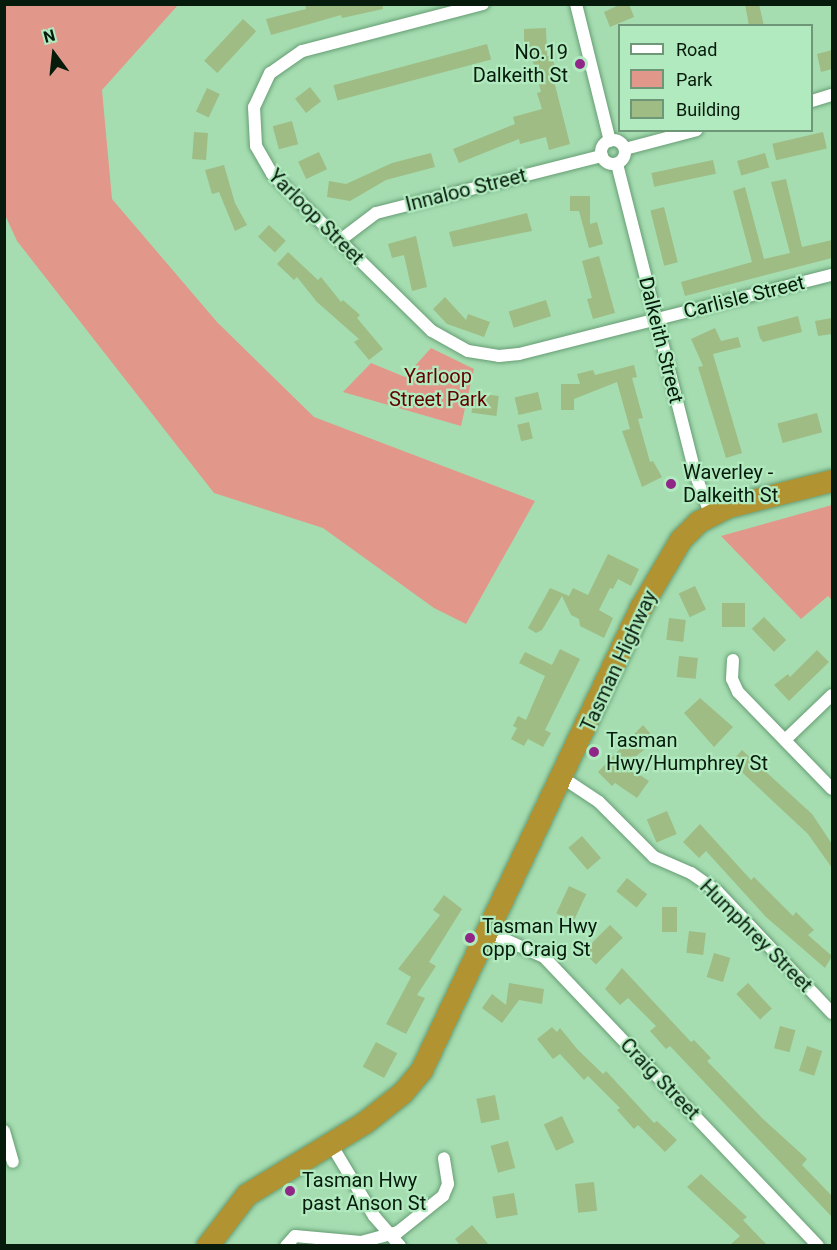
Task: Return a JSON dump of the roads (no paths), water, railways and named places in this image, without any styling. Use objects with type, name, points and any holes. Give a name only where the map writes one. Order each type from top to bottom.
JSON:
[{"type":"highway","name":"Tasman Highway","points":[[208,1245],[230,1213],[248,1195],[389,1106],[422,1070],[563,778],[641,608],[672,551],[688,532],[711,516],[832,481]]},
{"type":"street","name":"Yarloop Street","points":[[483,4],[302,51],[279,64],[263,83],[252,122],[260,156],[272,174],[432,331],[468,351],[499,356],[519,354],[656,319]]},
{"type":"street","points":[[576,4],[610,141]]},
{"type":"street","points":[[813,101],[832,95]]},
{"type":"street","points":[[625,149],[689,132]]},
{"type":"street","points":[[610,141],[621,143],[625,149],[624,158],[617,164],[607,163],[602,156],[603,145],[610,141]]},
{"type":"street","name":"Innaloo Street","points":[[339,241],[376,213],[602,156]]},
{"type":"street","name":"Dalkeith Street","points":[[617,164],[696,476],[711,516]]},
{"type":"street","name":"Carlisle Street","points":[[656,319],[832,275]]},
{"type":"street","points":[[733,660],[732,679],[738,692],[832,789]]},
{"type":"street","points":[[785,740],[832,695]]},
{"type":"street","name":"Humphrey Street","points":[[563,778],[599,802],[654,857],[691,873],[717,891],[832,1013]]},
{"type":"street","name":"Craig Street","points":[[488,932],[544,957],[818,1245]]},
{"type":"street","points":[[4,1131],[13,1162]]},
{"type":"street","points":[[331,1143],[374,1216],[400,1245]]},
{"type":"street","points":[[286,1245],[295,1236],[361,1242],[412,1223],[443,1196],[448,1186],[444,1158]]},
{"type":"place","name":"No.19 Dalkeith St","points":[[580,64]]},
{"type":"place","name":"Waverley - Dalkeith St","points":[[671,484]]},
{"type":"place","name":"Tasman Hwy/Humphrey St","points":[[594,752]]},
{"type":"place","name":"Tasman Hwy opp Craig St","points":[[470,938]]},
{"type":"place","name":"Tasman Hwy past Anson St","points":[[290,1191]]},
{"type":"park label","name":"Yarloop Street Park","points":[[438,388]]}]
